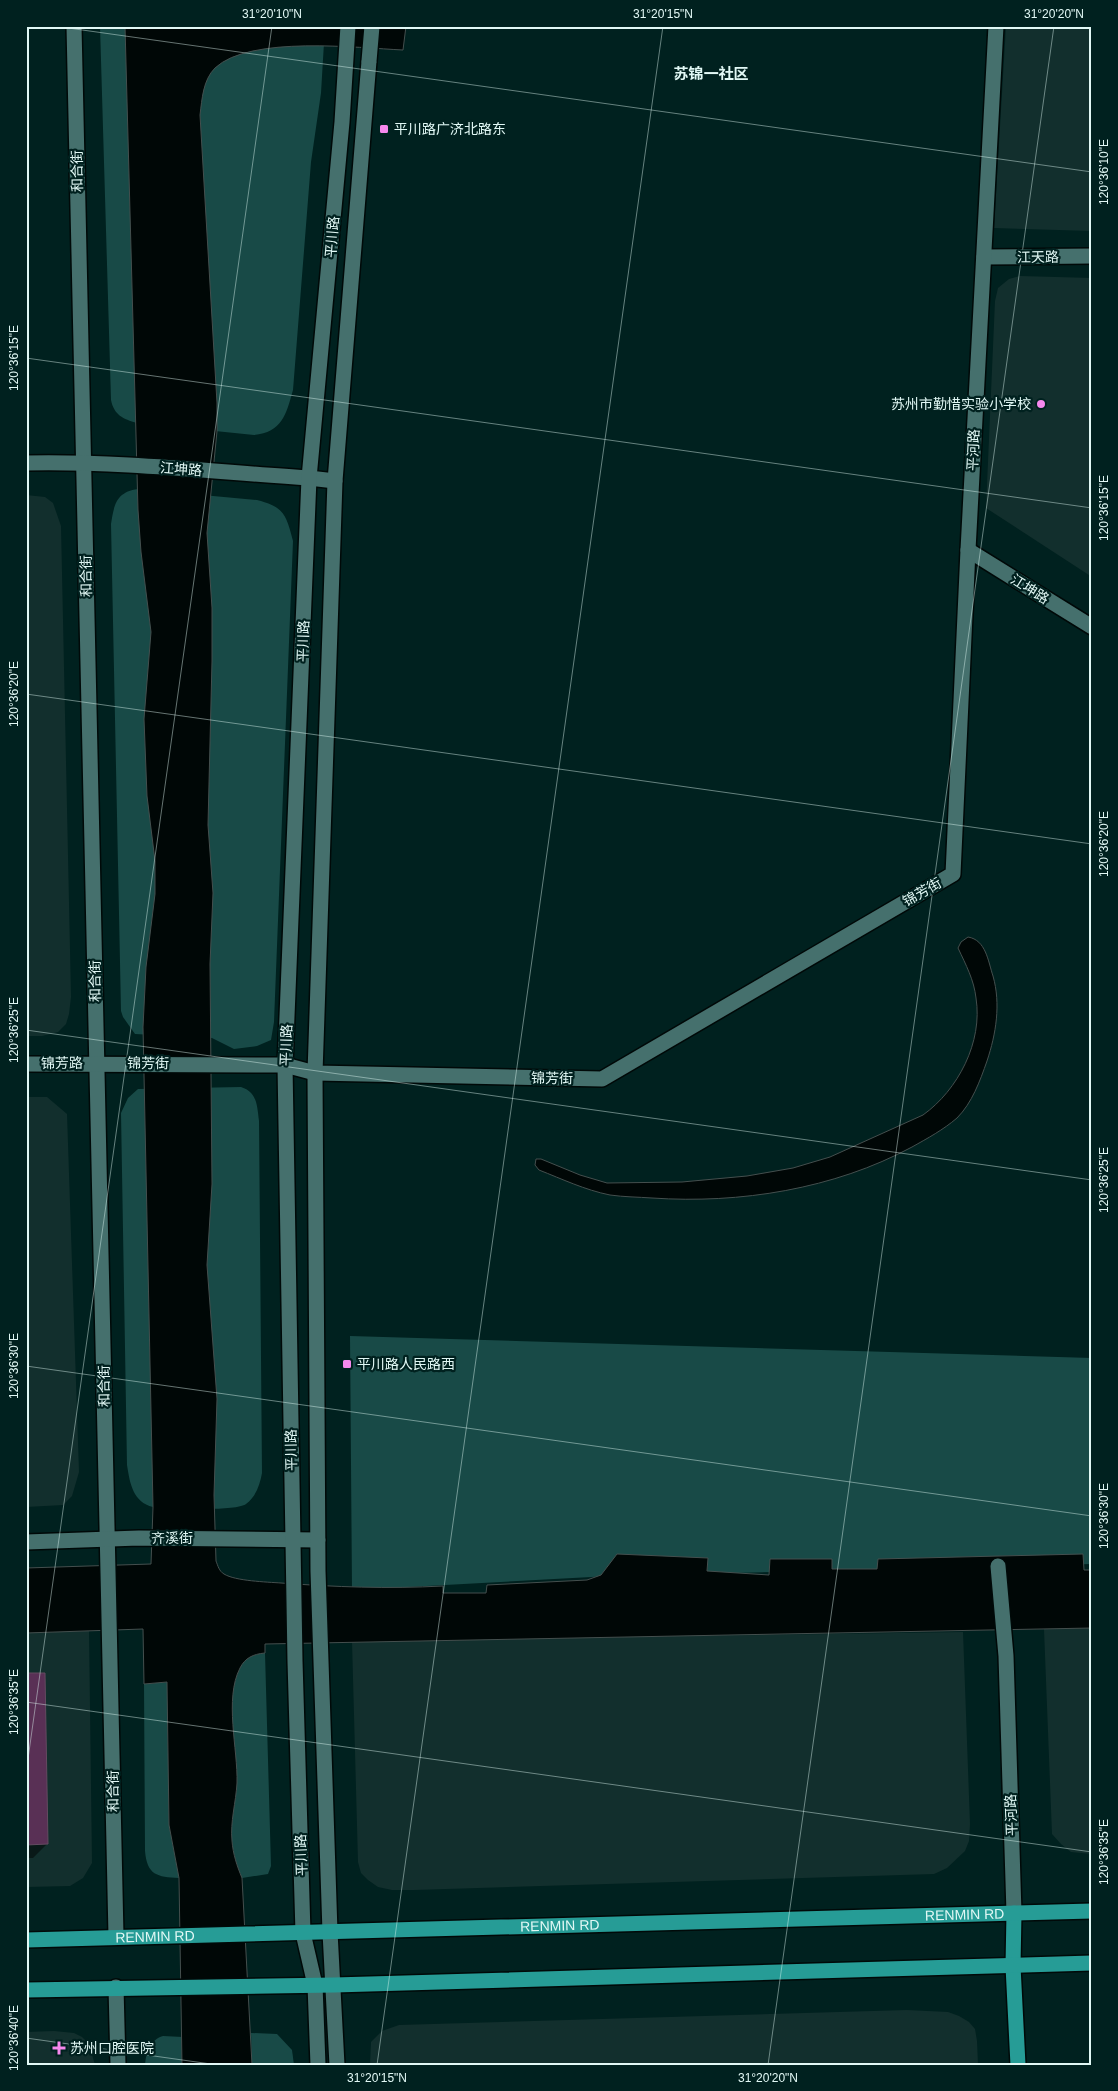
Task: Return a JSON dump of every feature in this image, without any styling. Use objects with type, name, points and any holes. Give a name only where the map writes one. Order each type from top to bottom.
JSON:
[{"type":"main road","name":"RENMIN RD","points":[[26,1940],[116,1936],[257,1935],[1092,1911]]},
{"type":"main road","name":"平河路","points":[[1014,1913],[1013,1966],[1018,2065]]},
{"type":"main road","points":[[26,1990],[334,1985],[1092,1963]]},
{"type":"street","name":"和合街","points":[[74,26],[116,1936]]},
{"type":"street","name":"平川路","points":[[318,2065],[315,1985],[303,1933],[295,1661],[285,1065],[309,478],[347,59],[348,26]]},
{"type":"street","name":"平川路","points":[[337,2065],[330,1932],[318,1571],[315,1072],[334,481],[372,26]]},
{"type":"street","name":"平河路","points":[[953,874],[996,26]]},
{"type":"street","name":"江天路","points":[[984,257],[1092,256]]},
{"type":"street","name":"江坤路","points":[[26,463],[84,462],[120,464],[334,481]]},
{"type":"street","name":"江坤路","points":[[968,550],[1092,627]]},
{"type":"street","name":"锦芳街","points":[[97,1063],[285,1065],[315,1072],[602,1079],[953,874]]},
{"type":"street","name":"锦芳路","points":[[26,1064],[97,1063]]},
{"type":"street","name":"齐溪街","points":[[26,1542],[243,1537],[318,1540]]},
{"type":"street","name":"平河路","points":[[998,1566],[1006,1656],[1014,1913]]},
{"type":"street","points":[[116,1988],[118,2065]]},
{"type":"shaded area","points":[[100,26],[325,26],[321,93],[311,162],[293,390],[285,414],[277,426],[271,430],[254,435],[137,423],[120,416],[112,405]]},
{"type":"shaded area","points":[[125,26],[406,26],[403,50],[333,46],[278,47],[253,51],[231,58],[215,68],[208,78],[200,115],[217,403],[217,431],[207,533],[212,608],[208,825],[213,893],[210,964],[212,1184],[207,1265],[217,1399],[214,1495],[216,1561],[220,1570],[229,1576],[251,1581],[321,1586],[443,1586],[443,1593],[486,1593],[487,1585],[587,1580],[601,1575],[617,1554],[708,1558],[707,1571],[769,1575],[770,1559],[832,1559],[832,1569],[877,1569],[878,1559],[1083,1554],[1084,1570],[1092,1570],[1092,1628],[265,1644],[265,1653],[250,1657],[240,1668],[235,1680],[232,1709],[237,1783],[232,1834],[234,1855],[242,1878],[252,2065],[182,2065],[179,1878],[169,1825],[167,1682],[144,1684],[143,1629],[26,1633],[26,1568],[151,1564],[153,1507],[143,1027],[146,967],[155,894],[155,861],[147,796],[144,719],[151,632],[138,510]]},
{"type":"shaded area","points":[[1006,26],[1092,26],[1092,231],[994,228]]},
{"type":"shaded area","name":"苏州市勤惜实验小学校","points":[[1020,276],[1092,278],[1092,577],[986,508],[995,301],[998,288],[1009,279]]},
{"type":"shaded area","points":[[138,489],[257,500],[266,503],[278,509],[286,518],[293,541],[274,1022],[271,1040],[257,1046],[234,1049],[212,1038],[135,1034],[121,1011],[111,524],[117,500],[125,493]]},
{"type":"shaded area","points":[[26,495],[45,497],[53,503],[61,526],[71,997],[66,1024],[58,1032],[42,1036],[26,1036]]},
{"type":"shaded area","points":[[968,937],[979,942],[983,947],[993,976],[997,1008],[995,1030],[990,1051],[975,1091],[967,1106],[957,1118],[935,1134],[912,1147],[851,1174],[819,1183],[752,1196],[719,1198],[685,1199],[610,1195],[565,1181],[539,1170],[535,1165],[536,1159],[541,1159],[580,1175],[607,1183],[682,1182],[747,1176],[793,1168],[830,1157],[923,1115],[936,1105],[957,1079],[972,1048],[976,1031],[976,998],[972,979],[958,948],[961,942]]},
{"type":"shaded area","points":[[241,1087],[253,1096],[257,1105],[259,1121],[262,1473],[257,1490],[252,1498],[246,1504],[240,1506],[202,1509],[153,1507],[146,1505],[137,1497],[131,1485],[127,1465],[121,1113],[128,1098],[138,1089]]},
{"type":"shaded area","points":[[26,1097],[47,1097],[67,1114],[79,1472],[72,1496],[63,1505],[26,1507]]},
{"type":"shaded area","points":[[350,1336],[1092,1358],[1092,1564],[610,1576],[352,1590]]},
{"type":"shaded area","points":[[1092,1628],[1092,1854],[1071,1852],[1052,1834],[1044,1629]]},
{"type":"shaded area","points":[[89,1631],[92,1863],[83,1878],[70,1886],[26,1887],[26,1633]]},
{"type":"shaded area","points":[[963,1632],[969,1841],[965,1851],[947,1868],[934,1874],[392,1890],[378,1887],[361,1873],[358,1862],[352,1641]]},
{"type":"shaded area","points":[[265,1653],[271,1866],[268,1874],[242,1878],[234,1855],[232,1834],[237,1783],[232,1724],[233,1694],[235,1680],[244,1662],[257,1654]]},
{"type":"shaded area","points":[[167,1682],[169,1825],[179,1878],[165,1877],[154,1873],[148,1865],[145,1851],[144,1684]]},
{"type":"shaded area","points":[[907,2010],[948,2012],[969,2022],[975,2029],[978,2065],[370,2065],[371,2042],[382,2031],[399,2025]]},
{"type":"shaded area","name":"苏州口腔医院","points":[[54,2031],[74,2033],[82,2037],[89,2044],[95,2065],[26,2065],[26,2032]]},
{"type":"shaded area","points":[[251,2033],[277,2034],[292,2050],[294,2065],[252,2065]]},
{"type":"shaded area","points":[[163,2036],[183,2037],[182,2065],[145,2065],[150,2047],[155,2040]]},
{"type":"building","points":[[26,1673],[45,1673],[48,1844],[26,1845]]},
{"type":"place","name":"平川路广济北路东","points":[[384,129]]},
{"type":"place","name":"苏州市勤惜实验小学校","points":[[1041,404]]},
{"type":"place","name":"平川路人民路西","points":[[347,1364]]},
{"type":"place","name":"苏州口腔医院","points":[[59,2048]]},
{"type":"district","name":"苏锦一社区","points":[[711,73]]}]
